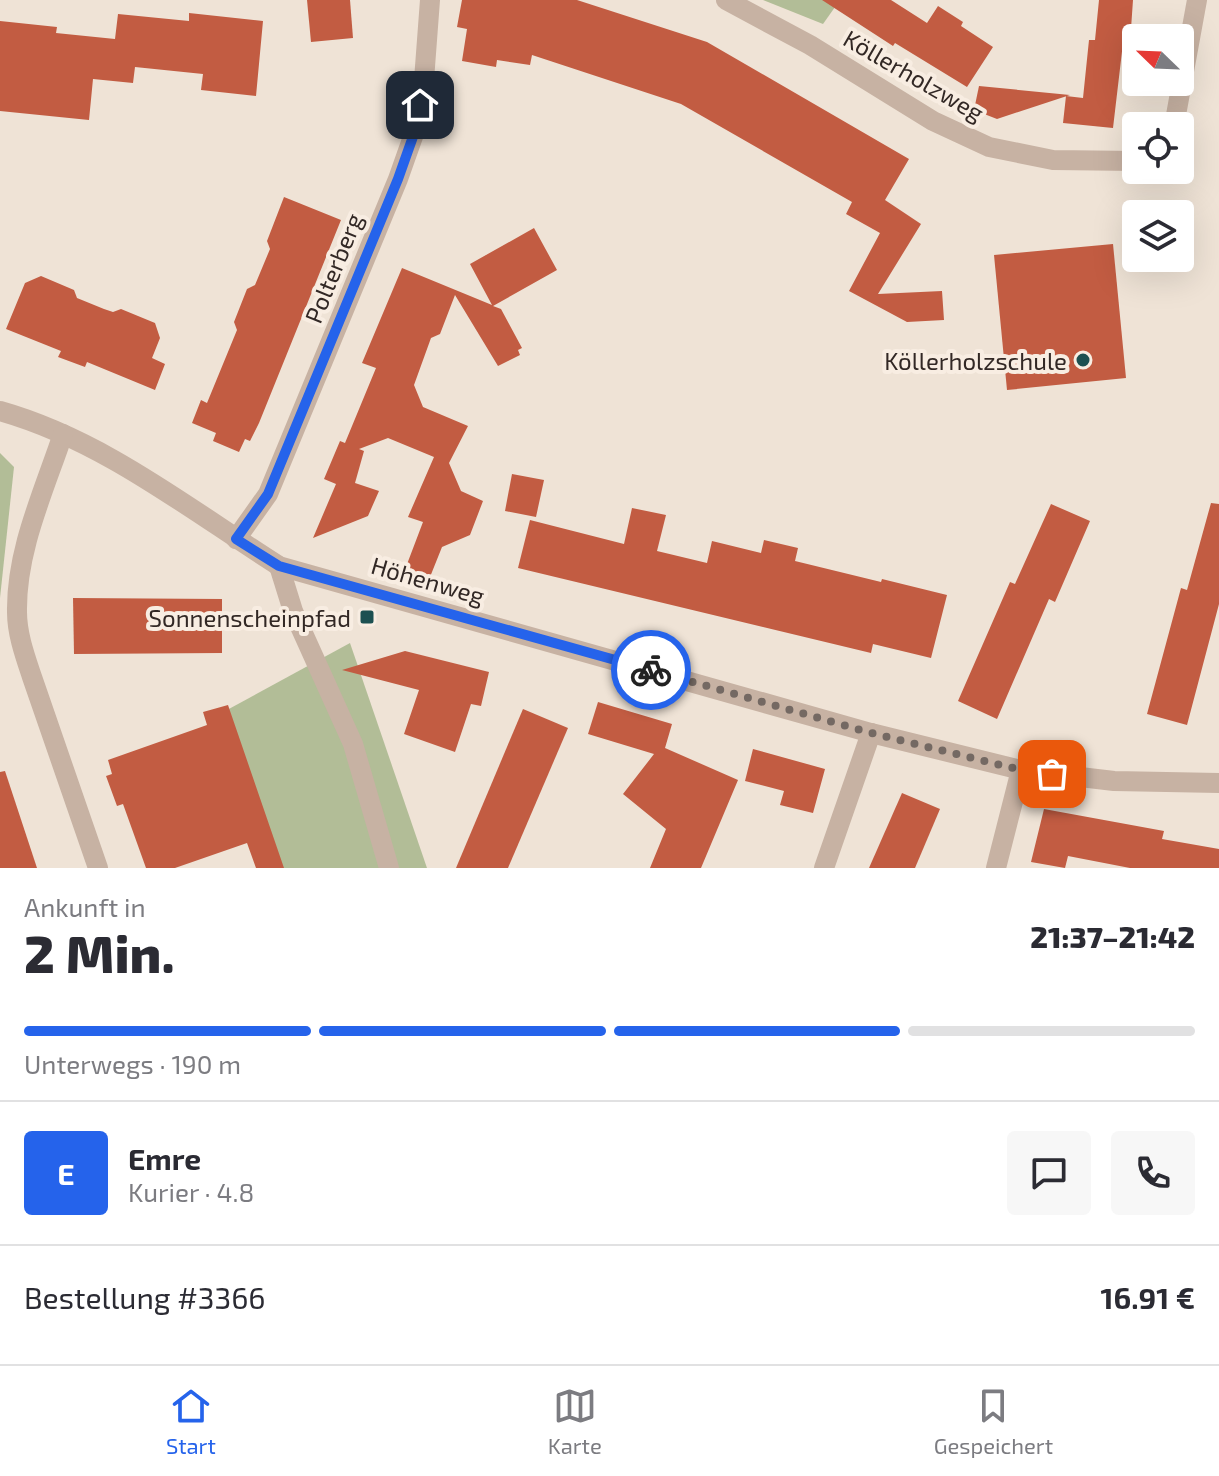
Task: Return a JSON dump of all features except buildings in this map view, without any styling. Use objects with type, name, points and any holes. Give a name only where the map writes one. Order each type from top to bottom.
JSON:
[{"type":"street","name":"Polterberg","points":[[236,539],[268,494],[415,131],[424,80],[430,0]]},
{"type":"street","name":"Köllerholzweg","points":[[726,0],[810,45],[933,121],[998,150],[1053,160],[1122,161]]},
{"type":"street","points":[[1177,112],[1197,0]]},
{"type":"street","name":"Höhenweg","points":[[0,411],[63,434],[136,471],[279,566],[871,733],[1021,770],[1114,781],[1219,783]]},
{"type":"street","points":[[63,434],[28,537],[17,613],[22,647],[98,868]]},
{"type":"street","points":[[279,566],[293,611],[353,744],[389,868]]},
{"type":"street","points":[[824,868],[871,733]]},
{"type":"street","points":[[996,868],[1021,770]]},
{"type":"green space","points":[[763,0],[840,0],[823,24]]},
{"type":"green space","points":[[0,453],[14,467],[0,598]]},
{"type":"green space","points":[[350,643],[427,868],[283,868],[227,710]]},
{"type":"way so far","points":[[651,670],[871,733],[1021,770],[1052,774]]},
{"type":"place","name":"Köllerholzschule","points":[[1083,360]]},
{"type":"place","name":"Sonnenscheinpfad","points":[[367,617]]},
{"type":"route","points":[[420,105],[415,131],[398,179],[268,494],[236,539],[279,566],[651,670]]}]
